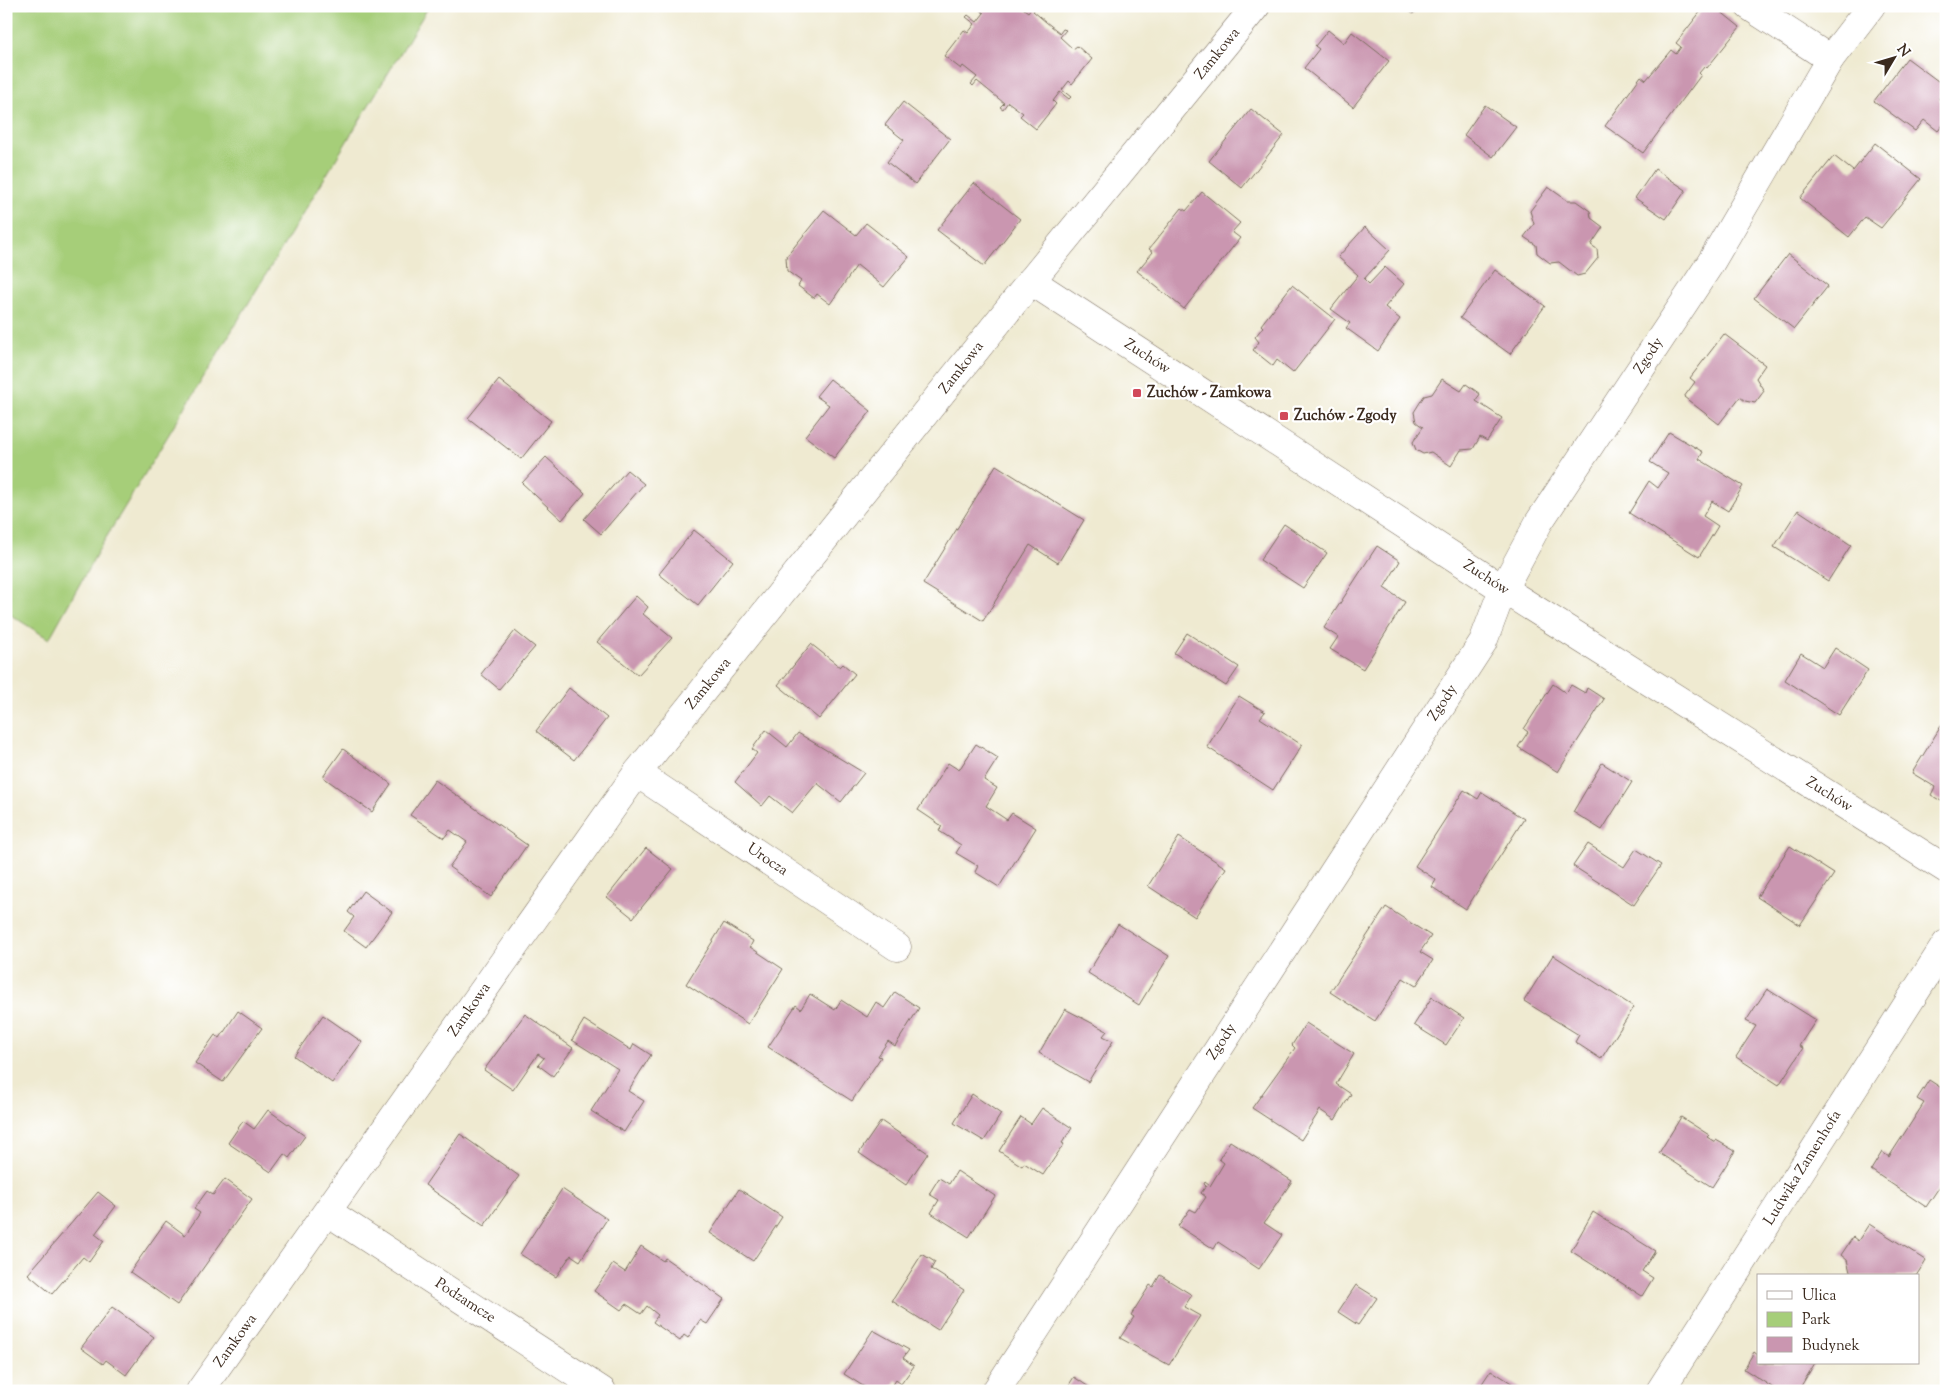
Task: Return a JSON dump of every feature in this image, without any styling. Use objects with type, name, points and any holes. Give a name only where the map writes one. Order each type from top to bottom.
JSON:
[{"type":"street","name":"Zamkowa","points":[[200,1391],[637,774],[1031,281],[1256,6]]},
{"type":"street","points":[[1749,6],[1830,59]]},
{"type":"street","name":"Zgody","points":[[996,1391],[1483,642],[1503,589],[1540,522],[1710,264],[1830,59],[1871,6]]},
{"type":"street","name":"Zuchów","points":[[1031,281],[1503,589],[1946,869]]},
{"type":"street","name":"Urocza","points":[[637,774],[897,947]]},
{"type":"street","name":"Ludwika Zamenhofa","points":[[1660,1391],[1946,944]]},
{"type":"street","name":"Podzamcze","points":[[328,1212],[602,1391]]},
{"type":"green space","points":[[6,6],[429,6],[101,546],[49,639],[6,612]]},
{"type":"building","points":[[983,6],[1020,6],[1028,12],[1033,6],[1037,6],[1033,11],[1060,33],[1063,29],[1066,30],[1060,37],[1073,49],[1077,46],[1092,59],[1072,84],[1069,81],[1062,90],[1071,97],[1069,99],[1060,92],[1053,101],[1056,104],[1036,129],[1020,116],[1023,113],[1008,102],[1003,109],[1000,107],[1004,103],[977,81],[973,86],[971,84],[977,77],[963,66],[961,69],[944,56],[964,30],[968,33],[975,24],[966,17],[968,15],[977,22],[984,13],[980,10]]},
{"type":"building","points":[[1403,6],[1420,6],[1413,14]]},
{"type":"building","points":[[1705,6],[1714,6],[1740,27],[1707,68],[1705,66],[1699,73],[1701,75],[1643,153],[1605,126],[1641,76],[1646,80],[1671,50],[1676,54],[1681,47],[1676,43]]},
{"type":"building","points":[[1328,30],[1344,43],[1352,32],[1389,61],[1353,107],[1304,68],[1319,49],[1315,46]]},
{"type":"building","points":[[1907,58],[1946,87],[1939,99],[1946,104],[1946,121],[1938,131],[1924,120],[1915,131],[1874,101]]},
{"type":"building","points":[[903,102],[950,139],[915,184],[887,162],[904,140],[885,125]]},
{"type":"building","points":[[1485,105],[1516,127],[1493,157],[1464,135]]},
{"type":"building","points":[[1251,109],[1284,135],[1242,188],[1209,161]]},
{"type":"building","points":[[1875,143],[1921,179],[1881,228],[1865,217],[1849,237],[1800,198],[1834,156],[1853,171]]},
{"type":"building","points":[[1655,169],[1686,190],[1666,219],[1635,198]]},
{"type":"building","points":[[974,183],[1020,219],[984,266],[937,230]]},
{"type":"building","points":[[1548,187],[1568,201],[1576,201],[1590,211],[1591,218],[1603,227],[1591,245],[1597,249],[1598,258],[1585,274],[1577,276],[1559,262],[1550,263],[1537,253],[1536,245],[1524,237],[1534,224],[1530,211]]},
{"type":"building","points":[[1202,192],[1240,223],[1232,232],[1240,238],[1184,309],[1137,271],[1153,252],[1149,249],[1182,208],[1186,211]]},
{"type":"building","points":[[824,210],[856,235],[866,223],[909,257],[884,287],[857,265],[830,304],[817,294],[814,298],[798,286],[801,281],[787,271],[786,257]]},
{"type":"building","points":[[1365,227],[1390,250],[1364,279],[1369,284],[1385,267],[1404,284],[1385,307],[1400,319],[1378,351],[1346,328],[1350,323],[1331,309],[1358,275],[1338,257]]},
{"type":"building","points":[[1788,254],[1828,286],[1794,329],[1754,298]]},
{"type":"building","points":[[1495,270],[1545,306],[1510,354],[1460,318]]},
{"type":"building","points":[[1292,285],[1335,319],[1293,373],[1277,360],[1273,366],[1253,350],[1259,342],[1255,337],[1263,327],[1261,325]]},
{"type":"building","points":[[1724,334],[1765,365],[1756,378],[1764,391],[1755,403],[1745,401],[1740,397],[1719,424],[1684,397],[1695,382],[1690,378]]},
{"type":"building","points":[[830,379],[871,411],[834,458],[805,436],[829,405],[816,396]]},
{"type":"building","points":[[1442,379],[1461,391],[1466,384],[1480,394],[1476,401],[1502,418],[1487,441],[1480,437],[1473,449],[1461,450],[1451,466],[1431,452],[1423,454],[1416,450],[1413,442],[1423,427],[1416,422],[1414,412],[1424,396],[1432,394]]},
{"type":"building","points":[[499,380],[551,421],[521,459],[468,418]]},
{"type":"building","points":[[1669,432],[1703,452],[1699,459],[1743,486],[1728,511],[1712,501],[1703,516],[1718,526],[1699,557],[1629,513],[1649,481],[1658,488],[1668,473],[1650,462]]},
{"type":"building","points":[[546,457],[585,493],[562,520],[522,483]]},
{"type":"building","points":[[996,465],[1084,520],[1058,563],[1030,545],[983,621],[923,584]]},
{"type":"building","points":[[627,470],[644,484],[601,534],[584,519]]},
{"type":"building","points":[[1798,510],[1851,545],[1828,581],[1774,547]]},
{"type":"building","points":[[1284,524],[1327,553],[1303,588],[1260,560]]},
{"type":"building","points":[[694,530],[733,561],[698,605],[659,574]]},
{"type":"building","points":[[1377,546],[1400,561],[1384,588],[1405,602],[1363,669],[1330,649],[1338,637],[1324,628]]},
{"type":"building","points":[[636,596],[648,607],[643,614],[672,638],[638,675],[597,642]]},
{"type":"building","points":[[515,631],[535,647],[499,689],[481,674]]},
{"type":"building","points":[[1187,633],[1239,667],[1226,686],[1174,653]]},
{"type":"building","points":[[811,644],[840,667],[843,664],[855,674],[819,719],[778,685]]},
{"type":"building","points":[[1835,648],[1868,670],[1839,715],[1785,680],[1801,653],[1823,667]]},
{"type":"building","points":[[1553,684],[1566,693],[1571,685],[1585,693],[1587,688],[1604,699],[1558,772],[1518,747],[1528,732],[1524,729]]},
{"type":"building","points":[[569,688],[607,718],[574,760],[536,731]]},
{"type":"building","points":[[1239,696],[1265,712],[1260,718],[1302,745],[1273,790],[1207,747]]},
{"type":"building","points":[[1946,718],[1946,804],[1931,795],[1935,787],[1912,773]]},
{"type":"building","points":[[766,730],[787,747],[798,733],[864,773],[841,802],[817,783],[792,813],[770,796],[762,806],[735,782],[757,753],[752,749]]},
{"type":"building","points":[[976,744],[998,758],[984,780],[997,788],[986,806],[1007,820],[1012,813],[1036,828],[999,887],[975,872],[978,866],[956,853],[961,845],[939,831],[942,826],[918,810],[948,763],[959,770]]},
{"type":"building","points":[[343,749],[391,784],[372,812],[323,777]]},
{"type":"building","points":[[1602,763],[1632,782],[1602,830],[1573,812]]},
{"type":"building","points":[[435,780],[527,845],[491,897],[449,867],[467,842],[450,830],[444,838],[410,815]]},
{"type":"building","points":[[1464,790],[1478,799],[1482,792],[1524,819],[1466,909],[1432,887],[1436,880],[1415,866]]},
{"type":"building","points":[[1179,837],[1226,868],[1195,917],[1148,886]]},
{"type":"building","points":[[1588,844],[1624,867],[1636,849],[1661,865],[1634,905],[1573,866]]},
{"type":"building","points":[[1790,846],[1834,874],[1800,925],[1757,897]]},
{"type":"building","points":[[646,848],[673,869],[633,918],[607,897]]},
{"type":"building","points":[[363,891],[392,912],[366,947],[344,931],[354,917],[348,912]]},
{"type":"building","points":[[1386,907],[1431,936],[1420,952],[1433,960],[1416,986],[1403,978],[1375,1021],[1330,992]]},
{"type":"building","points":[[724,923],[753,941],[750,947],[783,969],[748,1024],[686,984]]},
{"type":"building","points":[[1118,924],[1169,956],[1139,1005],[1088,973]]},
{"type":"building","points":[[1553,955],[1634,1007],[1601,1059],[1575,1042],[1579,1035],[1524,1001]]},
{"type":"building","points":[[1767,989],[1816,1020],[1799,1046],[1803,1048],[1779,1085],[1736,1057],[1756,1026],[1746,1021]]},
{"type":"building","points":[[895,992],[919,1008],[895,1046],[888,1041],[878,1056],[881,1057],[852,1101],[768,1047],[796,1005],[801,1009],[810,994],[835,1010],[841,1000],[867,1017],[876,1002],[884,1008]]},
{"type":"building","points":[[1432,997],[1464,1018],[1446,1045],[1414,1025]]},
{"type":"building","points":[[1065,1009],[1107,1031],[1103,1036],[1113,1041],[1088,1082],[1039,1053]]},
{"type":"building","points":[[238,1011],[262,1028],[223,1082],[195,1063],[215,1035],[220,1038]]},
{"type":"building","points":[[525,1014],[573,1048],[553,1076],[538,1065],[544,1058],[538,1054],[513,1090],[484,1070]]},
{"type":"building","points":[[323,1015],[362,1042],[332,1083],[294,1056]]},
{"type":"building","points":[[584,1020],[631,1050],[634,1044],[651,1055],[628,1091],[644,1101],[624,1132],[591,1111],[618,1069],[572,1040]]},
{"type":"building","points":[[1306,1023],[1354,1054],[1336,1084],[1351,1094],[1335,1120],[1320,1110],[1301,1140],[1252,1108],[1295,1048],[1292,1045]]},
{"type":"building","points":[[1929,1080],[1946,1091],[1946,1177],[1926,1207],[1871,1170],[1882,1152],[1889,1157],[1924,1103],[1917,1099]]},
{"type":"building","points":[[972,1094],[1001,1114],[984,1141],[954,1123]]},
{"type":"building","points":[[1042,1108],[1072,1128],[1062,1143],[1064,1144],[1043,1175],[1024,1163],[1022,1166],[999,1151],[1021,1117],[1031,1124]]},
{"type":"building","points":[[268,1110],[305,1136],[289,1158],[284,1154],[271,1172],[228,1143],[243,1121],[254,1129]]},
{"type":"building","points":[[1681,1117],[1709,1135],[1707,1137],[1735,1151],[1712,1187],[1659,1153]]},
{"type":"building","points":[[881,1121],[928,1153],[906,1185],[859,1153]]},
{"type":"building","points":[[460,1134],[519,1176],[484,1226],[425,1185]]},
{"type":"building","points":[[1230,1141],[1292,1181],[1264,1223],[1282,1235],[1259,1269],[1218,1242],[1214,1249],[1178,1226],[1190,1209],[1196,1212],[1206,1197],[1201,1193],[1206,1186],[1204,1184],[1205,1182],[1210,1186],[1224,1163],[1219,1159]]},
{"type":"building","points":[[957,1171],[995,1196],[969,1237],[931,1213],[939,1200],[929,1194],[939,1178],[949,1184]]},
{"type":"building","points":[[225,1179],[252,1199],[177,1305],[130,1272],[166,1221],[185,1235],[200,1213],[194,1209],[207,1191],[213,1195]]},
{"type":"building","points":[[562,1189],[607,1219],[580,1261],[571,1255],[556,1277],[520,1254]]},
{"type":"building","points":[[739,1189],[782,1217],[753,1261],[710,1233]]},
{"type":"building","points":[[98,1192],[116,1206],[95,1234],[104,1241],[89,1262],[83,1257],[52,1294],[28,1274]]},
{"type":"building","points":[[1593,1212],[1655,1251],[1642,1271],[1653,1278],[1642,1296],[1571,1251]]},
{"type":"building","points":[[1869,1224],[1926,1260],[1917,1274],[1850,1274],[1847,1260],[1841,1255],[1853,1237],[1858,1241]]},
{"type":"building","points":[[641,1246],[663,1261],[665,1258],[724,1299],[707,1324],[700,1320],[688,1338],[684,1335],[680,1341],[653,1322],[658,1315],[647,1306],[641,1314],[626,1304],[621,1310],[594,1291],[613,1264],[625,1272]]},
{"type":"building","points":[[922,1254],[935,1262],[931,1269],[964,1290],[938,1330],[892,1301]]},
{"type":"building","points":[[1160,1275],[1192,1295],[1184,1307],[1200,1316],[1169,1365],[1120,1338],[1134,1317],[1131,1315],[1150,1285],[1153,1287]]},
{"type":"building","points":[[1356,1285],[1377,1298],[1358,1325],[1338,1312]]},
{"type":"building","points":[[112,1307],[154,1337],[126,1375],[106,1360],[103,1364],[81,1348]]},
{"type":"building","points":[[873,1330],[909,1350],[903,1358],[914,1366],[901,1384],[896,1380],[889,1391],[871,1391],[844,1374]]},
{"type":"building","points":[[1754,1352],[1757,1354],[1757,1364],[1814,1364],[1798,1391],[1778,1391],[1744,1369]]},
{"type":"building","points":[[1491,1370],[1524,1391],[1477,1391]]},
{"type":"building","points":[[1074,1377],[1095,1391],[1065,1391]]},
{"type":"place","name":"Zuchów - Zamkowa","points":[[1137,393]]},
{"type":"place","name":"Zuchów - Zgody","points":[[1284,416]]}]
